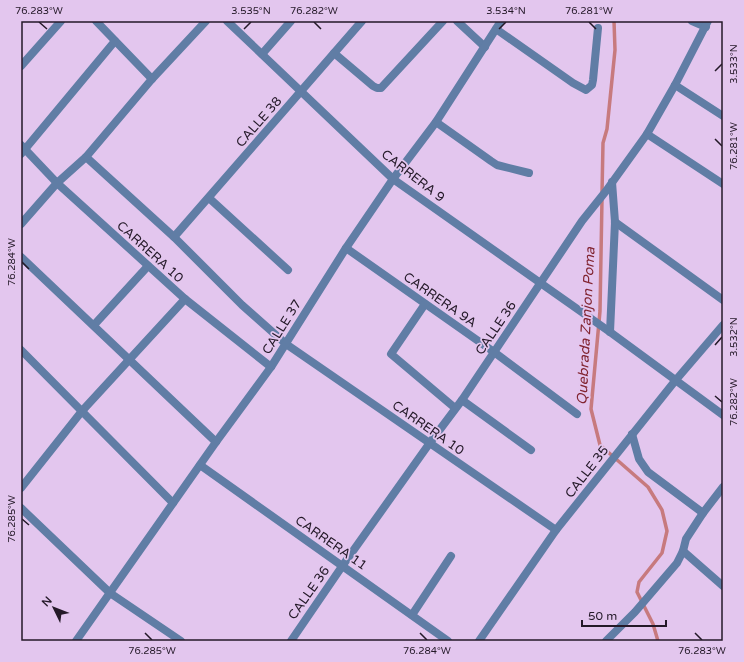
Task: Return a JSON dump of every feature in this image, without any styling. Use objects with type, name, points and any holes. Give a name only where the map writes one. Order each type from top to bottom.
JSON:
[{"type":"street","points":[[21,66],[61,21]]},
{"type":"street","points":[[96,21],[152,79]]},
{"type":"street","points":[[21,224],[58,183],[86,157],[152,79],[206,21]]},
{"type":"street","name":"CARRERA 9","points":[[227,21],[393,179],[607,330],[723,415]]},
{"type":"street","points":[[262,54],[291,21]]},
{"type":"street","name":"CALLE 38","points":[[174,238],[362,21]]},
{"type":"street","points":[[334,53],[373,86],[381,88],[386,85],[443,21]]},
{"type":"street","points":[[456,21],[485,47]]},
{"type":"street","name":"CALLE 37","points":[[76,641],[216,442],[271,367],[346,248],[393,179],[436,122],[501,21]]},
{"type":"street","points":[[692,21],[707,24]]},
{"type":"street","name":"CALLE 36","points":[[290,641],[429,444],[462,400],[582,220],[606,191],[647,134],[707,24]]},
{"type":"street","points":[[496,29],[573,83],[586,90],[590,88],[593,80],[598,28]]},
{"type":"street","points":[[22,150],[115,41]]},
{"type":"street","points":[[675,85],[723,116]]},
{"type":"street","points":[[436,122],[491,161],[529,173]]},
{"type":"street","points":[[647,134],[723,184]]},
{"type":"street","name":"CARRERA 10","points":[[22,150],[185,299],[271,367]]},
{"type":"street","name":"CARRERA 10","points":[[86,157],[174,238],[242,305],[286,344],[429,444],[556,530]]},
{"type":"street","points":[[607,330],[615,222],[612,182]]},
{"type":"street","points":[[209,198],[288,270]]},
{"type":"street","points":[[615,222],[723,300]]},
{"type":"street","name":"CARRERA 9A","points":[[346,248],[494,352],[577,414]]},
{"type":"street","points":[[21,258],[94,325],[216,442]]},
{"type":"street","points":[[94,325],[148,266]]},
{"type":"street","points":[[21,488],[82,411],[185,299]]},
{"type":"street","points":[[425,304],[391,354],[455,408]]},
{"type":"street","name":"CALLE 35","points":[[479,641],[556,530],[621,447],[723,325]]},
{"type":"street","points":[[21,350],[173,503]]},
{"type":"street","points":[[462,400],[531,450]]},
{"type":"street","points":[[632,434],[639,459],[648,472],[703,513]]},
{"type":"street","name":"CARRERA 11","points":[[200,465],[343,565],[448,641]]},
{"type":"street","points":[[606,641],[677,563],[683,551],[686,539],[703,513],[723,487]]},
{"type":"street","points":[[21,508],[110,593],[181,641]]},
{"type":"street","points":[[683,551],[723,586]]},
{"type":"street","points":[[412,615],[451,556]]},
{"type":"waterway","name":"Quebrada Zanjon Poma","points":[[602,193],[603,143],[607,129],[615,50],[614,21]]},
{"type":"waterway","name":"Quebrada Zanjon Poma","points":[[602,199],[600,311],[591,409],[600,445],[648,487],[662,510],[667,531],[662,553],[639,582],[637,592],[653,624],[658,641]]}]
